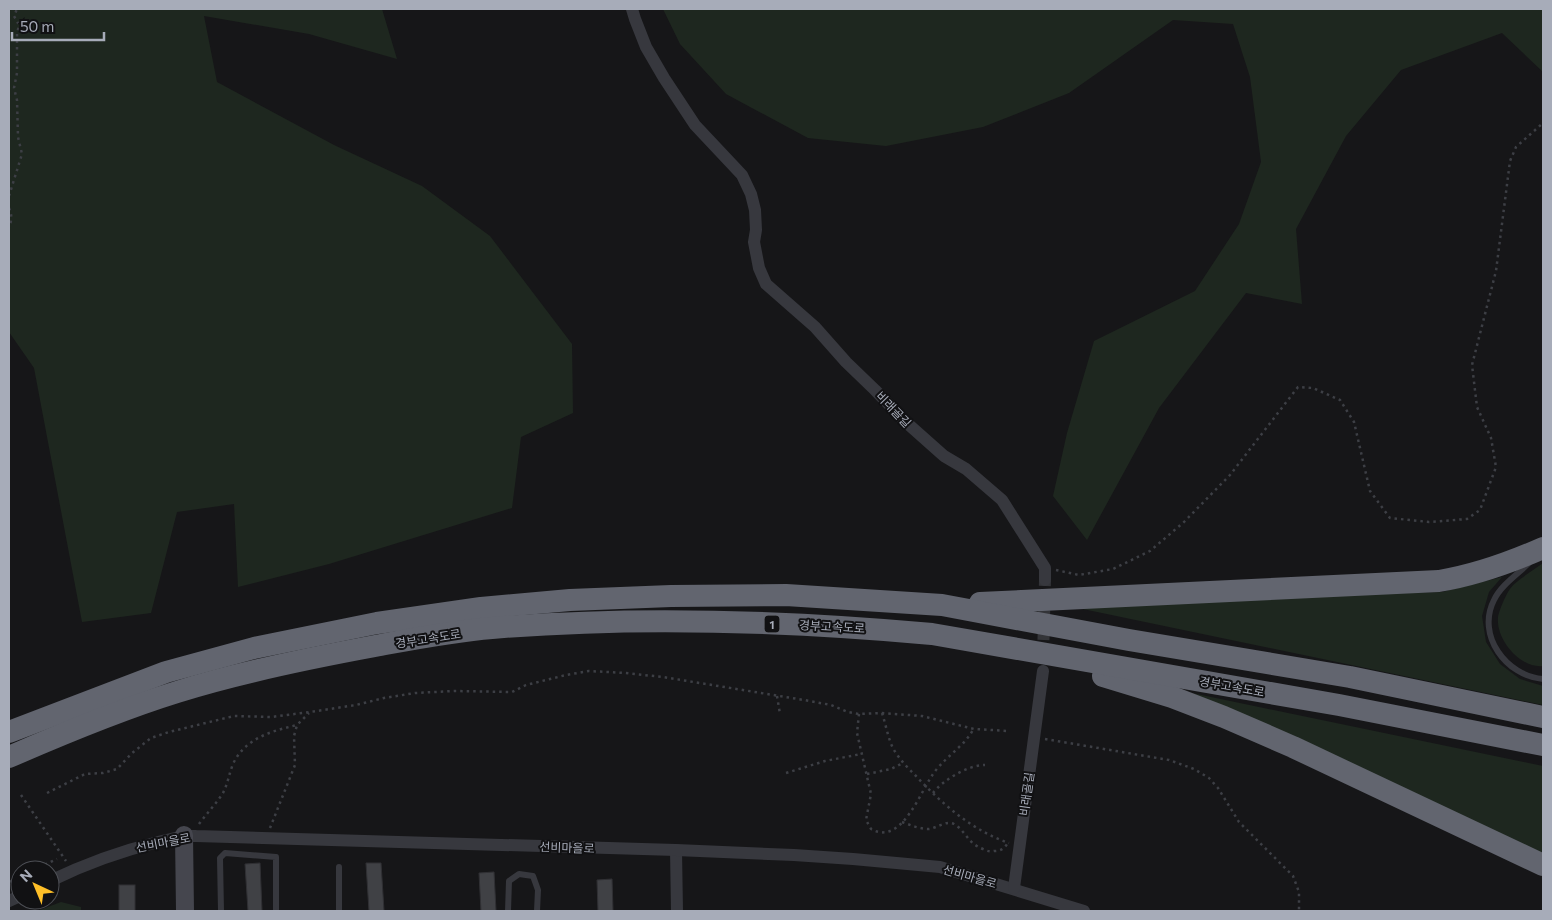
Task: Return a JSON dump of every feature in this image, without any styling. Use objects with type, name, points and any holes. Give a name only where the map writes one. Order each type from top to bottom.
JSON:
[{"type":"highway","points":[[942,605],[1439,581],[1463,577],[1543,550]]},
{"type":"highway","name":"경부고속도로","points":[[9,732],[166,672],[254,648],[377,623],[471,609],[570,600],[671,596],[786,595],[942,605],[1129,640],[1350,677],[1543,717]]},
{"type":"highway","name":"경부고속도로","points":[[9,757],[88,723],[178,692],[260,670],[406,640],[490,628],[595,622],[792,624],[932,634],[1339,705],[1543,745]]},
{"type":"highway","points":[[932,634],[1051,661],[1172,697],[1293,747],[1543,865]]},
{"type":"main road","points":[[185,911],[191,833]]},
{"type":"street","name":"비래골길","points":[[632,9],[646,47],[695,125],[742,176],[751,194],[755,210],[756,230],[754,242],[759,268],[766,284],[815,327],[846,362],[908,424],[944,456],[966,469],[1002,500],[1045,574]]},
{"type":"street","name":"비래골길","points":[[1014,888],[1043,671]]},
{"type":"street","name":"선비마을로","points":[[60,876],[133,848],[191,833],[794,855],[940,867],[1014,888],[1084,911]]},
{"type":"street","points":[[676,850],[677,911]]},
{"type":"lane","points":[[1543,550],[1498,593],[1491,608],[1488,625],[1495,647],[1510,666],[1522,674],[1543,679]]},
{"type":"lane","points":[[221,911],[220,858],[224,853],[276,857],[276,911]]},
{"type":"lane","points":[[339,867],[340,911]]},
{"type":"lane","points":[[508,911],[509,881],[519,874],[534,876],[538,890],[537,911]]},
{"type":"path","points":[[9,196],[22,154],[18,137],[17,100],[14,88],[18,73],[17,34],[19,25],[14,16],[17,9]]},
{"type":"path","points":[[1045,574],[1079,575],[1113,569],[1150,552],[1184,522],[1230,475],[1298,387],[1313,388],[1340,400],[1354,422],[1370,491],[1390,518],[1429,522],[1466,519],[1480,510],[1496,467],[1491,438],[1476,407],[1472,365],[1496,271],[1510,161],[1516,147],[1543,123]]},
{"type":"path","points":[[9,208],[11,211],[9,227]]},
{"type":"path","points":[[46,793],[85,774],[103,773],[117,769],[132,753],[152,738],[234,716],[271,717],[356,705],[415,693],[454,691],[512,692],[526,685],[589,671],[663,677],[831,705],[859,714],[882,713],[922,716],[974,729],[1008,731]]},
{"type":"path","points":[[777,696],[780,714]]},
{"type":"path","points":[[191,833],[222,794],[229,781],[234,764],[244,749],[254,740],[268,733],[297,725],[310,712]]},
{"type":"path","points":[[882,713],[894,749],[903,763],[921,782],[961,818],[998,839],[1008,842],[1004,848],[990,852],[971,843],[954,824],[950,823],[928,829],[902,822]]},
{"type":"path","points":[[859,714],[857,734],[871,794],[866,820],[868,826],[876,832],[882,833],[896,829],[926,786],[934,771],[965,742],[974,729]]},
{"type":"path","points":[[269,829],[295,765],[294,736],[297,725]]},
{"type":"path","points":[[1034,736],[1169,760],[1194,769],[1209,778],[1218,788],[1239,822],[1292,876],[1298,892],[1299,911]]},
{"type":"path","points":[[786,773],[825,761],[861,754]]},
{"type":"path","points":[[867,774],[892,769],[903,763]]},
{"type":"path","points":[[933,793],[939,785],[950,778],[977,766],[985,765]]},
{"type":"path","points":[[20,795],[73,870]]},
{"type":"shaded area","points":[[9,9],[382,9],[397,59],[309,34],[204,16],[217,82],[334,145],[422,186],[490,236],[572,344],[573,413],[521,437],[512,508],[329,564],[238,587],[234,504],[177,512],[151,613],[82,622],[34,368],[9,332]]},
{"type":"shaded area","points":[[663,9],[1543,9],[1543,72],[1502,33],[1401,70],[1346,136],[1296,229],[1302,304],[1246,293],[1159,408],[1087,540],[1053,496],[1067,433],[1094,341],[1195,291],[1239,224],[1261,162],[1250,77],[1233,24],[1173,20],[1069,93],[983,127],[886,146],[808,138],[726,94],[680,44]]},
{"type":"shaded area","points":[[1543,563],[1543,666],[1535,666],[1526,663],[1511,651],[1501,635],[1498,627],[1498,618],[1504,599],[1512,586]]},
{"type":"shaded area","points":[[1502,577],[1489,592],[1482,616],[1486,642],[1500,664],[1520,679],[1543,686],[1543,705],[1078,608],[1079,603],[1442,592]]},
{"type":"shaded area","points":[[1192,693],[1543,766],[1543,855]]},
{"type":"shaded area","points":[[60,902],[81,907],[81,911],[37,911],[60,910]]},
{"type":"building","points":[[260,863],[262,911],[248,911],[245,864]]},
{"type":"building","points":[[366,863],[381,863],[384,911],[369,911]]},
{"type":"building","points":[[494,872],[496,911],[481,911],[479,873]]},
{"type":"building","points":[[612,879],[613,911],[598,911],[597,880]]},
{"type":"building","points":[[119,885],[135,885],[135,911],[119,911]]},
{"type":"tunnel","points":[[1043,658],[1045,580]]}]
